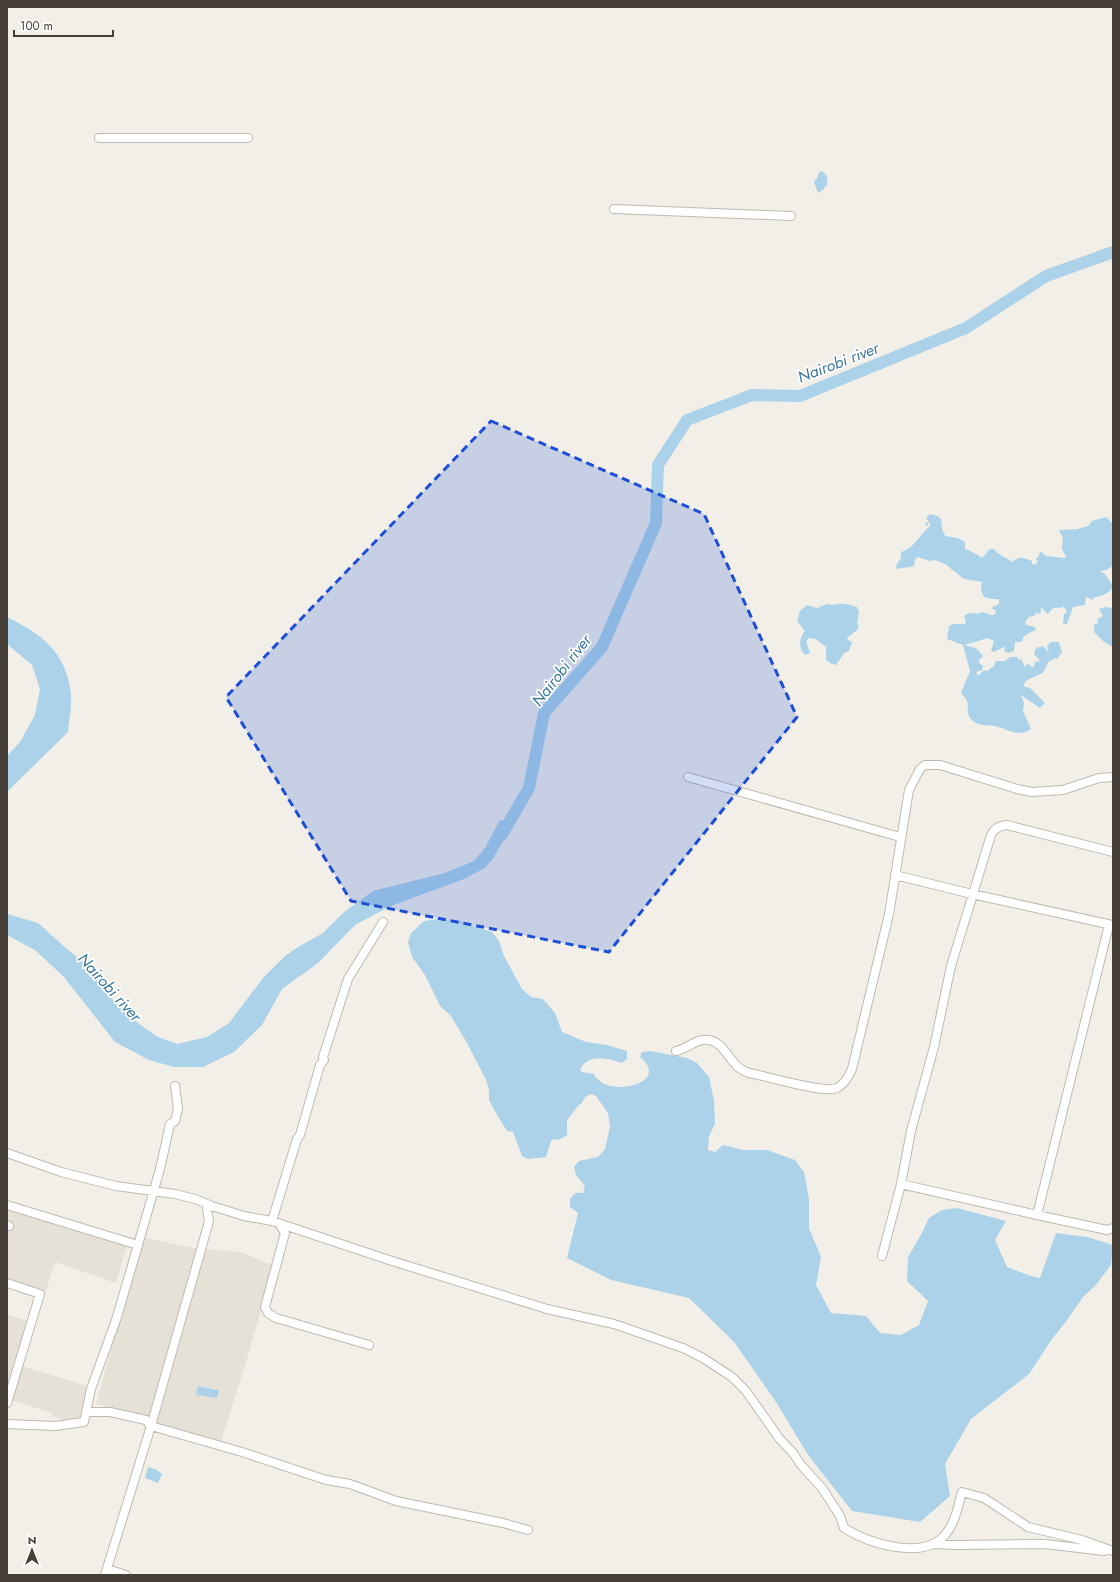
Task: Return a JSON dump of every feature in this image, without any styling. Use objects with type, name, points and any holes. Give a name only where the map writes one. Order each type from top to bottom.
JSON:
[{"type":"street","points":[[99,138],[248,138]]},
{"type":"street","points":[[614,209],[791,216]]},
{"type":"street","points":[[676,1050],[684,1049],[701,1040],[707,1040],[720,1045],[726,1051],[734,1064],[740,1069],[749,1073],[821,1090],[836,1088],[843,1084],[852,1069],[858,1046],[889,914],[900,837],[909,790],[916,774],[925,765],[940,765],[1017,789],[1032,792],[1063,790],[1099,778],[1113,777]]},
{"type":"street","points":[[688,777],[900,837]]},
{"type":"street","points":[[882,1256],[901,1184],[911,1131],[934,1047],[951,966],[990,835],[994,828],[1007,825],[1113,852]]},
{"type":"street","points":[[895,875],[1111,925],[1037,1215]]},
{"type":"street","points":[[272,1221],[297,1139],[300,1135],[320,1065],[324,1060],[323,1057],[348,979],[383,922]]},
{"type":"street","points":[[7,1424],[55,1426],[84,1422],[91,1389],[116,1320],[138,1245],[161,1164],[170,1124],[175,1121],[178,1109],[175,1086]]},
{"type":"street","points":[[7,1153],[61,1172],[116,1186],[195,1199],[244,1216],[272,1221],[280,1225],[546,1308],[614,1324],[683,1348],[703,1358],[732,1377],[746,1391],[779,1438],[822,1488],[840,1516],[844,1528],[868,1541],[886,1546],[898,1547],[918,1547],[934,1544],[1025,1545],[1066,1546],[1113,1551]]},
{"type":"street","points":[[901,1184],[1107,1230],[1113,1228]]},
{"type":"street","points":[[7,1205],[138,1245]]},
{"type":"street","points":[[126,1575],[106,1572],[209,1222],[207,1209],[212,1206]]},
{"type":"street","points":[[280,1225],[285,1232],[277,1266],[266,1301],[265,1307],[268,1313],[276,1318],[369,1346]]},
{"type":"street","points":[[7,1283],[40,1294],[7,1403]]},
{"type":"street","points":[[87,1412],[110,1412],[146,1420],[150,1426],[242,1452],[326,1480],[350,1484],[396,1501],[503,1523],[528,1530]]},
{"type":"street","points":[[934,1544],[945,1535],[950,1528],[957,1514],[962,1492],[984,1498],[1035,1530],[1082,1540],[1113,1551]]},
{"type":"highlighted area","points":[[491,421],[704,514],[797,717],[609,952],[351,901],[226,697]]},
{"type":"shaded area","points":[[7,1206],[127,1245],[116,1283],[55,1262],[45,1294],[7,1282]]},
{"type":"shaded area","points":[[142,1237],[198,1249],[150,1420],[96,1404]]},
{"type":"shaded area","points":[[205,1249],[241,1252],[274,1266],[220,1444],[154,1423]]},
{"type":"shaded area","points":[[7,1315],[30,1321],[7,1394]]},
{"type":"shaded area","points":[[21,1366],[89,1386],[81,1421],[74,1423],[52,1416],[52,1413],[11,1400]]},
{"type":"water","points":[[821,171],[827,177],[827,186],[825,186],[824,189],[818,193],[814,182]]},
{"type":"water","points":[[930,514],[937,516],[941,519],[945,536],[958,538],[965,542],[965,549],[982,558],[990,549],[994,549],[1012,562],[1019,558],[1024,558],[1032,561],[1032,564],[1034,565],[1038,562],[1036,559],[1039,556],[1040,551],[1046,556],[1066,557],[1066,552],[1065,555],[1062,549],[1063,538],[1059,531],[1060,530],[1078,529],[1088,526],[1092,521],[1106,517],[1113,524],[1113,566],[1106,570],[1100,571],[1105,574],[1113,586],[1107,593],[1093,598],[1093,600],[1086,597],[1085,605],[1073,607],[1067,624],[1063,624],[1064,614],[1067,612],[1064,607],[1054,608],[1048,614],[1041,607],[1040,614],[1036,613],[1034,616],[1029,617],[1025,622],[1026,625],[1035,627],[1036,630],[1025,635],[1022,642],[1015,642],[1014,651],[1008,653],[1004,651],[1004,647],[994,652],[991,651],[994,641],[988,638],[964,645],[976,648],[983,656],[979,660],[979,663],[983,666],[982,670],[976,672],[978,676],[984,670],[987,671],[994,666],[996,661],[1005,661],[1010,657],[1017,657],[1019,660],[1021,659],[1025,667],[1028,663],[1031,667],[1034,667],[1035,660],[1036,662],[1040,661],[1034,654],[1036,648],[1043,646],[1049,653],[1047,646],[1051,642],[1059,642],[1062,652],[1057,659],[1055,658],[1048,662],[1042,673],[1026,681],[1023,686],[1030,688],[1045,703],[1040,708],[1021,695],[1024,703],[1023,711],[1031,729],[1026,732],[1018,733],[995,726],[979,724],[971,719],[967,701],[961,693],[970,671],[963,645],[947,639],[949,626],[953,624],[965,624],[966,621],[964,617],[966,614],[978,614],[982,612],[992,615],[996,614],[995,610],[991,608],[999,604],[999,599],[984,597],[981,591],[982,582],[964,579],[945,564],[935,560],[930,561],[918,557],[915,559],[914,566],[897,569],[896,566],[901,558],[901,552],[910,548],[914,544],[930,526],[926,518]]},
{"type":"water","points":[[827,604],[842,604],[857,607],[859,612],[857,624],[859,625],[857,630],[847,638],[852,642],[849,651],[844,653],[836,665],[826,660],[826,647],[816,639],[809,638],[806,641],[810,653],[805,655],[800,646],[805,631],[797,621],[800,611],[807,605],[817,608]]},
{"type":"water","points":[[1113,607],[1113,647],[1104,642],[1094,632],[1094,625],[1098,623],[1097,617],[1098,619],[1103,616],[1099,609]]},
{"type":"water","points":[[7,617],[31,630],[42,638],[58,656],[69,680],[71,708],[68,732],[7,792],[7,756],[20,742],[35,715],[40,689],[32,665],[7,644]]},
{"type":"water","points":[[500,820],[513,823],[494,857],[485,868],[464,879],[391,906],[355,925],[318,963],[282,989],[262,1025],[234,1052],[203,1067],[174,1067],[149,1060],[115,1042],[64,977],[35,950],[7,935],[7,914],[38,923],[68,950],[100,975],[111,998],[139,1024],[158,1037],[177,1044],[207,1037],[229,1023],[263,978],[285,956],[323,933],[344,912],[373,891],[445,873],[474,861],[485,848]]},
{"type":"water","points":[[438,919],[459,921],[492,932],[499,941],[504,956],[522,989],[531,997],[543,999],[555,1013],[562,1032],[586,1042],[607,1045],[627,1051],[627,1059],[622,1063],[598,1058],[593,1059],[583,1065],[580,1070],[582,1072],[594,1074],[600,1082],[610,1086],[622,1087],[643,1081],[648,1075],[648,1067],[640,1057],[642,1052],[650,1051],[687,1058],[697,1063],[709,1077],[714,1101],[715,1124],[709,1136],[708,1150],[715,1152],[723,1145],[743,1150],[767,1150],[795,1160],[804,1172],[809,1199],[809,1228],[821,1257],[816,1285],[831,1313],[866,1316],[880,1333],[901,1335],[919,1325],[928,1301],[907,1281],[908,1257],[929,1218],[942,1210],[957,1208],[1006,1221],[995,1240],[1007,1267],[1040,1278],[1056,1233],[1087,1237],[1113,1245],[1111,1265],[1096,1285],[1083,1297],[1052,1339],[1029,1374],[971,1419],[945,1464],[950,1496],[920,1522],[852,1511],[808,1455],[776,1402],[734,1342],[689,1298],[611,1280],[567,1258],[578,1213],[570,1207],[570,1199],[575,1193],[583,1193],[585,1186],[576,1175],[574,1167],[579,1161],[598,1157],[605,1149],[610,1127],[608,1113],[596,1096],[591,1094],[585,1097],[582,1103],[567,1120],[567,1135],[559,1140],[554,1139],[551,1141],[546,1157],[528,1159],[522,1156],[513,1132],[507,1131],[489,1100],[489,1090],[486,1080],[467,1043],[451,1016],[440,1006],[425,975],[412,957],[408,942],[411,933],[424,921]]},
{"type":"water","points":[[198,1386],[219,1391],[217,1398],[196,1395]]},
{"type":"water","points":[[148,1467],[157,1470],[162,1474],[158,1483],[145,1478]]},
{"type":"waterway","name":"Nairobi river","points":[[501,836],[529,788],[544,713],[602,647],[656,523],[658,465],[687,420],[752,395],[800,396],[966,328],[1046,276],[1113,252]]}]
